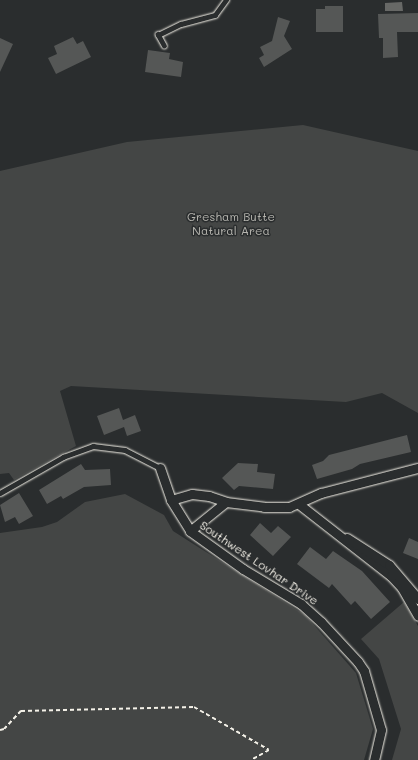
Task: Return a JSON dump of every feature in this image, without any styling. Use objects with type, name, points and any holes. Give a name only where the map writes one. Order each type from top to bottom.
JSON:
[{"type":"street","name":"Southwest Lovhar Drive","points":[[160,468],[170,500],[190,531],[243,569],[301,604],[321,622],[358,662],[364,671],[381,730],[374,760]]},
{"type":"street","points":[[170,500],[192,494],[210,496],[226,502],[278,508],[300,505],[321,494],[418,468]]},
{"type":"street","points":[[190,531],[226,502]]},
{"type":"street","points":[[300,505],[392,576],[402,588],[418,616]]},
{"type":"street","points":[[338,534],[360,544],[389,565],[418,599]]},
{"type":"lane","points":[[164,46],[158,35],[181,24],[215,15],[226,0]]},
{"type":"lane","points":[[0,493],[63,457],[93,446],[125,450],[160,468]]},
{"type":"path","points":[[0,730],[4,729],[21,711],[194,708],[268,750],[251,760]]},
{"type":"green space","name":"Gresham Butte Natural Area","points":[[303,125],[418,151],[418,413],[382,393],[346,402],[71,386],[60,391],[76,446],[14,480],[9,473],[0,474],[0,171],[127,142]]},
{"type":"green space","points":[[125,494],[164,515],[173,531],[305,615],[356,673],[373,729],[364,760],[0,760],[0,533],[42,527],[57,522],[85,502]]},
{"type":"green space","points":[[404,602],[418,626],[418,760],[392,760],[401,729],[379,659],[361,639]]},
{"type":"shaded area","points":[[402,2],[403,11],[385,11],[385,3]]},
{"type":"building","points":[[325,6],[343,6],[343,32],[316,32],[316,9],[325,9]]},
{"type":"building","points":[[418,13],[418,32],[397,32],[398,57],[383,58],[383,38],[379,38],[378,14]]},
{"type":"building","points":[[278,17],[290,21],[284,36],[292,49],[264,67],[259,58],[264,55],[260,47],[272,41]]},
{"type":"building","points":[[73,37],[77,44],[83,41],[91,57],[56,74],[48,58],[57,54],[54,46]]},
{"type":"building","points":[[0,38],[13,44],[0,72]]},
{"type":"building","points":[[148,50],[170,53],[169,59],[183,62],[181,77],[145,72]]},
{"type":"building","points":[[119,408],[123,420],[135,415],[141,431],[127,436],[124,427],[104,435],[97,416]]},
{"type":"building","points":[[407,435],[411,452],[360,464],[352,469],[317,479],[312,465],[323,461],[329,455]]},
{"type":"building","points":[[238,463],[258,464],[257,472],[275,474],[273,489],[239,486],[234,490],[222,478]]},
{"type":"building","points":[[81,464],[85,470],[110,469],[111,485],[84,487],[63,499],[61,496],[47,504],[39,490]]},
{"type":"building","points":[[19,493],[33,516],[19,524],[15,517],[5,522],[0,505]]},
{"type":"building","points":[[260,523],[271,533],[278,526],[291,537],[273,556],[250,535]]},
{"type":"building","points":[[409,538],[418,542],[418,559],[403,553]]},
{"type":"building","points":[[310,547],[326,559],[333,551],[362,571],[390,602],[371,619],[355,601],[351,605],[332,584],[329,588],[297,564]]}]
